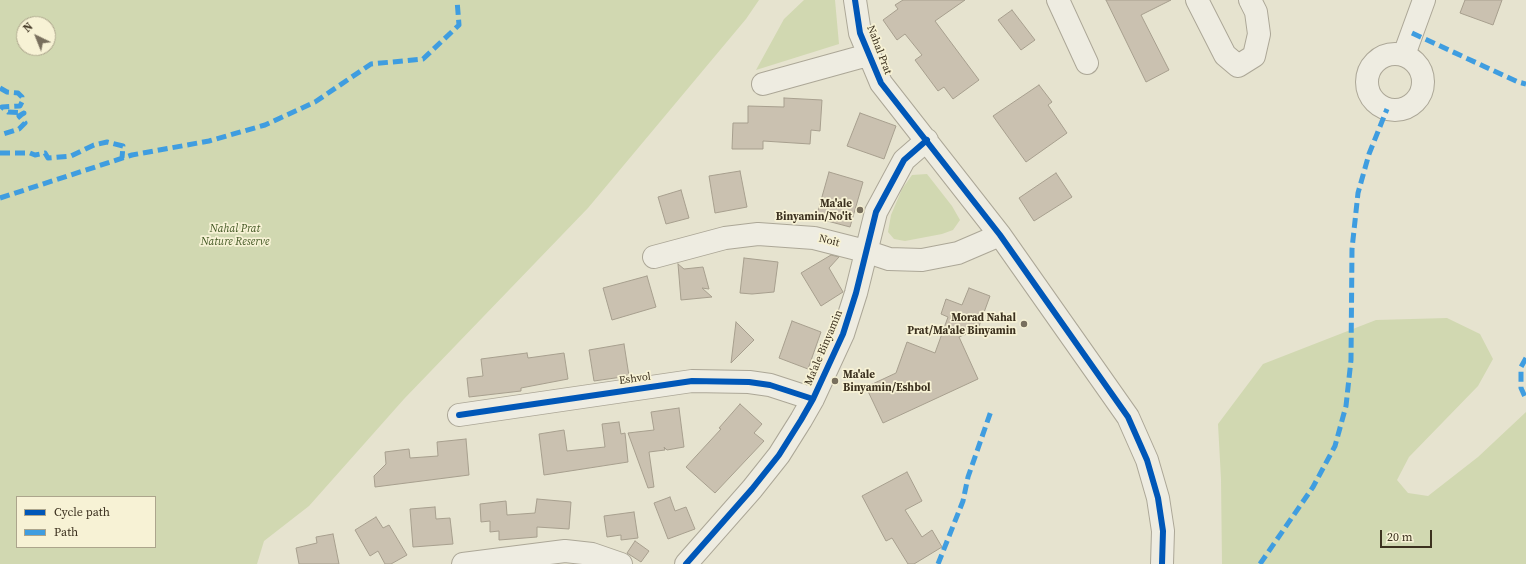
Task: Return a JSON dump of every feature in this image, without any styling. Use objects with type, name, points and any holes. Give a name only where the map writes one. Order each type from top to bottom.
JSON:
[{"type":"street","name":"Nahal Prat","points":[[855,0],[860,33],[881,83],[1000,235],[1128,417],[1147,460],[1158,498],[1163,531],[1162,564]]},
{"type":"street","points":[[1058,0],[1087,63]]},
{"type":"street","points":[[1197,0],[1225,55],[1238,66],[1254,56],[1259,34],[1253,6]]},
{"type":"street","points":[[1404,55],[1424,0]]},
{"type":"street","points":[[763,84],[868,55]]},
{"type":"street","name":"Ma'ale Binyamin","points":[[686,564],[715,533],[779,455],[813,399],[843,334],[856,293],[865,251],[876,212],[890,183],[904,160],[927,140]]},
{"type":"street","name":"Noit","points":[[654,257],[725,238],[758,234],[814,238],[865,251],[889,259],[922,260],[958,253],[1000,235]]},
{"type":"street","name":"Eshvol","points":[[459,415],[692,381],[749,382],[770,385],[813,399]]},
{"type":"street","points":[[464,564],[565,551],[592,554],[621,564]]},
{"type":"green space","name":"Nahal Prat Nature Reserve","points":[[0,0],[759,0],[746,19],[588,208],[404,399],[309,506],[264,541],[257,564],[0,564]]},
{"type":"green space","points":[[804,0],[835,0],[839,44],[756,70],[784,19]]},
{"type":"green space","points":[[927,174],[952,206],[960,220],[953,230],[942,234],[905,241],[894,239],[888,232],[891,215],[902,189],[912,175]]},
{"type":"green space","points":[[1447,318],[1480,334],[1493,359],[1478,386],[1409,457],[1397,480],[1408,493],[1428,496],[1478,457],[1526,412],[1526,564],[1222,564],[1221,479],[1218,424],[1263,364],[1376,320]]},
{"type":"building","points":[[903,0],[965,0],[935,21],[979,80],[953,99],[944,87],[938,91],[915,60],[922,55],[905,34],[897,40],[883,20],[898,9],[895,5]]},
{"type":"building","points":[[1106,0],[1171,0],[1141,15],[1169,70],[1146,82]]},
{"type":"building","points":[[1465,0],[1502,0],[1493,25],[1460,13]]},
{"type":"building","points":[[1012,10],[1035,40],[1021,50],[998,20]]},
{"type":"building","points":[[1039,85],[1052,102],[1048,105],[1067,133],[1026,162],[993,116]]},
{"type":"building","points":[[784,98],[822,100],[820,131],[811,130],[810,144],[763,141],[763,149],[732,149],[733,123],[748,123],[748,106],[784,107]]},
{"type":"building","points":[[860,113],[896,126],[884,159],[847,146]]},
{"type":"building","points":[[740,171],[747,207],[715,213],[709,176]]},
{"type":"building","points":[[829,172],[863,182],[850,227],[816,218]]},
{"type":"building","points":[[1056,173],[1072,197],[1034,221],[1019,198]]},
{"type":"building","points":[[681,190],[689,218],[666,224],[658,197]]},
{"type":"building","points":[[831,255],[839,257],[829,268],[843,292],[821,306],[801,273]]},
{"type":"building","points":[[744,258],[778,262],[774,292],[752,294],[740,293]]},
{"type":"building","points":[[678,264],[684,269],[703,267],[709,289],[702,288],[712,297],[681,300]]},
{"type":"building","points":[[647,276],[656,307],[612,320],[603,288]]},
{"type":"building","points":[[969,288],[990,296],[978,329],[959,337],[978,379],[883,423],[866,387],[896,373],[907,342],[935,353],[948,317],[941,314],[946,299],[962,305]]},
{"type":"building","points":[[792,321],[821,332],[808,369],[779,358]]},
{"type":"building","points":[[736,322],[754,340],[731,363]]},
{"type":"building","points":[[624,344],[629,376],[594,381],[589,350]]},
{"type":"building","points":[[527,353],[528,358],[564,353],[568,379],[521,388],[521,391],[469,397],[467,378],[483,376],[481,359]]},
{"type":"building","points":[[740,404],[762,424],[754,433],[764,441],[715,493],[686,467],[721,429],[719,428]]},
{"type":"building","points":[[679,408],[684,447],[667,450],[664,447],[665,450],[649,452],[654,487],[648,488],[628,433],[654,430],[651,412]]},
{"type":"building","points":[[619,422],[621,434],[625,433],[628,462],[544,475],[539,434],[564,430],[567,451],[605,447],[602,424]]},
{"type":"building","points":[[466,439],[469,475],[375,487],[374,476],[386,464],[385,452],[409,449],[410,458],[438,456],[437,442]]},
{"type":"building","points":[[907,472],[922,501],[905,510],[922,537],[932,530],[942,547],[914,564],[908,564],[892,538],[886,541],[862,496]]},
{"type":"building","points":[[670,497],[675,511],[686,507],[695,529],[668,539],[654,503]]},
{"type":"building","points":[[537,499],[571,502],[569,529],[537,527],[537,537],[499,540],[499,531],[490,532],[490,521],[481,522],[480,504],[506,501],[507,515],[535,513]]},
{"type":"building","points":[[435,507],[436,519],[450,518],[453,544],[413,547],[410,509]]},
{"type":"building","points":[[634,512],[638,538],[621,540],[621,535],[607,537],[604,516]]},
{"type":"building","points":[[376,517],[383,528],[389,525],[407,555],[391,564],[385,564],[378,551],[370,556],[355,530]]},
{"type":"building","points":[[333,534],[339,564],[299,564],[296,548],[317,543],[316,537]]},
{"type":"building","points":[[635,541],[649,551],[641,562],[627,553]]},
{"type":"marked path","points":[[0,198],[132,155],[209,141],[265,125],[315,102],[371,64],[423,59],[459,25],[457,0]]},
{"type":"marked path","points":[[1412,33],[1518,82],[1526,84]]},
{"type":"marked path","points":[[0,88],[7,92],[18,93],[22,97],[20,106],[2,107],[8,112],[24,113],[19,116],[25,123],[19,129],[0,135]]},
{"type":"marked path","points":[[1260,564],[1313,487],[1335,446],[1346,406],[1351,360],[1352,249],[1358,193],[1369,154],[1387,109]]},
{"type":"marked path","points":[[0,153],[30,153],[35,155],[45,153],[48,158],[71,156],[94,145],[107,142],[123,146],[122,158]]},
{"type":"marked path","points":[[1526,358],[1521,367],[1521,388],[1526,399]]},
{"type":"marked path","points":[[938,564],[963,501],[968,477],[991,411]]},
{"type":"cycle path","points":[[855,0],[860,33],[881,83],[1000,235],[1128,417],[1147,460],[1158,498],[1163,531],[1162,564]]},
{"type":"cycle path","points":[[686,564],[752,489],[779,455],[813,399],[843,334],[856,293],[876,212],[904,160],[927,140]]},
{"type":"cycle path","points":[[459,415],[692,381],[749,382],[770,385],[813,399]]},
{"type":"place","name":"Ma'ale Binyamin/No'it","points":[[860,210]]},
{"type":"place","name":"Morad Nahal Prat/Ma'ale Binyamin","points":[[1024,324]]},
{"type":"place","name":"Ma'ale Binyamin/Eshbol","points":[[835,381]]}]
